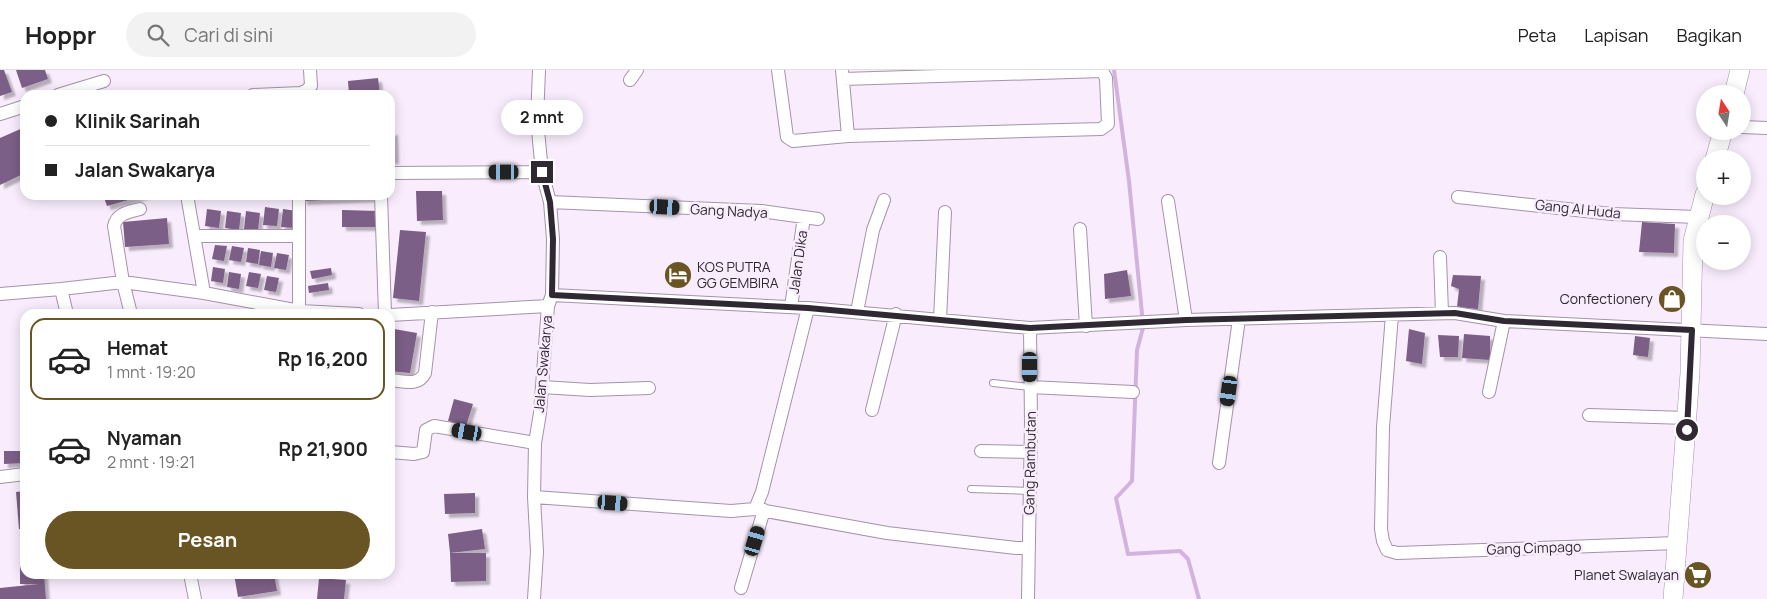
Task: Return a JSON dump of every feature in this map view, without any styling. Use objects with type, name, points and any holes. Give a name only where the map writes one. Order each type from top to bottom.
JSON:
[{"type":"main road","points":[[1736,85],[1740,70]]},
{"type":"main road","points":[[1673,599],[1687,418],[1692,330],[1693,241],[1696,227]]},
{"type":"street","points":[[308,90],[311,86],[310,70]]},
{"type":"street","name":"Jalan Swakarya","points":[[538,599],[534,497],[535,443],[550,300],[553,239],[550,202],[542,172],[537,120],[539,70]]},
{"type":"street","points":[[778,70],[787,137],[793,141],[848,136],[1102,130],[1108,124],[1106,78],[1102,71],[842,75],[848,136]]},
{"type":"street","points":[[74,90],[104,81]]},
{"type":"street","points":[[0,114],[20,108]]},
{"type":"street","points":[[1751,127],[1767,128]]},
{"type":"street","points":[[395,173],[542,172]]},
{"type":"street","name":"Gang Al Huda","points":[[1458,197],[1612,214],[1696,217]]},
{"type":"street","points":[[188,200],[204,293]]},
{"type":"street","points":[[299,200],[300,309]]},
{"type":"street","points":[[381,200],[384,309]]},
{"type":"street","points":[[857,312],[873,230],[884,200]]},
{"type":"street","points":[[1168,201],[1186,320]]},
{"type":"street","name":"Gang Nadya","points":[[550,202],[761,211],[818,219]]},
{"type":"street","points":[[130,309],[123,282],[114,226],[115,220],[123,213],[140,209]]},
{"type":"street","points":[[940,320],[945,212]]},
{"type":"street","name":"Jalan Dika","points":[[791,307],[804,217]]},
{"type":"street","points":[[1080,229],[1086,326]]},
{"type":"street","points":[[195,236],[299,236]]},
{"type":"street","points":[[1440,257],[1442,313]]},
{"type":"street","points":[[0,294],[123,282],[204,293],[285,309]]},
{"type":"street","points":[[61,289],[66,309]]},
{"type":"street","points":[[395,315],[550,300],[791,307],[896,314],[1030,328],[1186,320],[1455,313],[1504,321],[1767,334]]},
{"type":"street","points":[[741,588],[762,492],[808,308]]},
{"type":"street","points":[[395,380],[416,382],[421,380],[425,373],[432,312]]},
{"type":"street","points":[[872,410],[896,314]]},
{"type":"street","name":"Gang Cimpago","points":[[1392,314],[1383,427],[1381,529],[1385,548],[1391,552],[1678,543]]},
{"type":"street","points":[[1219,463],[1239,319]]},
{"type":"street","points":[[1489,392],[1504,321]]},
{"type":"street","name":"Gang Rambutan","points":[[1028,599],[1031,452],[1030,328]]},
{"type":"street","points":[[1030,386],[1133,392]]},
{"type":"street","points":[[542,387],[590,390],[649,388]]},
{"type":"street","points":[[1589,415],[1687,418]]},
{"type":"street","points":[[395,452],[414,454],[423,452],[426,430],[434,426],[535,443]]},
{"type":"street","points":[[981,450],[1031,452]]},
{"type":"street","points":[[0,477],[20,475]]},
{"type":"street","points":[[534,497],[731,510],[759,509],[887,533],[1030,548]]},
{"type":"street","points":[[191,579],[196,599]]},
{"type":"lane","points":[[993,383],[1030,386]]},
{"type":"lane","points":[[971,489],[1030,491]]},
{"type":"building","points":[[0,70],[4,70],[12,92],[0,96]]},
{"type":"building","points":[[16,70],[45,70],[48,79],[22,88]]},
{"type":"building","points":[[378,78],[379,90],[349,90],[348,81]]},
{"type":"building","points":[[20,129],[20,175],[0,185],[0,138]]},
{"type":"building","points":[[416,191],[442,191],[443,220],[417,221]]},
{"type":"building","points":[[105,200],[128,200],[107,206]]},
{"type":"building","points":[[265,207],[279,209],[277,226],[263,225]]},
{"type":"building","points":[[207,209],[221,211],[219,228],[205,226]]},
{"type":"building","points":[[283,209],[297,211],[295,228],[281,227]]},
{"type":"building","points":[[342,210],[379,211],[379,227],[342,227]]},
{"type":"building","points":[[227,211],[241,213],[239,230],[225,228]]},
{"type":"building","points":[[246,211],[260,213],[258,230],[244,229]]},
{"type":"building","points":[[167,218],[169,244],[125,247],[123,222]]},
{"type":"building","points":[[1642,222],[1675,224],[1674,253],[1639,252]]},
{"type":"building","points":[[400,230],[426,232],[419,301],[393,298]]},
{"type":"building","points":[[215,245],[227,246],[224,261],[212,259]]},
{"type":"building","points":[[232,246],[244,248],[241,262],[229,260]]},
{"type":"building","points":[[248,248],[260,250],[258,264],[246,262]]},
{"type":"building","points":[[261,251],[273,253],[271,267],[259,265]]},
{"type":"building","points":[[277,253],[289,255],[286,270],[274,268]]},
{"type":"building","points":[[213,267],[225,269],[223,283],[211,281]]},
{"type":"building","points":[[331,268],[332,275],[312,279],[310,271]]},
{"type":"building","points":[[1127,270],[1131,296],[1105,299],[1104,274]]},
{"type":"building","points":[[229,272],[241,274],[239,289],[227,287]]},
{"type":"building","points":[[249,272],[261,274],[258,288],[246,286]]},
{"type":"building","points":[[1453,275],[1481,276],[1478,309],[1457,307],[1459,289],[1451,286]]},
{"type":"building","points":[[267,276],[279,278],[276,292],[264,290]]},
{"type":"building","points":[[328,283],[329,290],[309,293],[308,286]]},
{"type":"building","points":[[395,329],[417,333],[410,373],[395,372]]},
{"type":"building","points":[[1409,329],[1425,333],[1422,364],[1406,361]]},
{"type":"building","points":[[1464,334],[1490,336],[1490,360],[1462,358]]},
{"type":"building","points":[[1438,335],[1459,336],[1458,357],[1440,357]]},
{"type":"building","points":[[1635,336],[1650,338],[1648,357],[1633,355]]},
{"type":"building","points":[[454,399],[473,404],[466,426],[448,421]]},
{"type":"building","points":[[4,451],[20,451],[20,463],[4,464]]},
{"type":"building","points":[[16,492],[20,492],[20,529],[19,529]]},
{"type":"building","points":[[475,493],[475,513],[445,514],[444,494]]},
{"type":"building","points":[[482,529],[485,549],[450,553],[448,534]]},
{"type":"building","points":[[450,553],[486,553],[486,581],[451,582]]},
{"type":"building","points":[[20,579],[44,579],[46,599],[0,599],[0,588],[39,584],[20,584]]},
{"type":"building","points":[[235,579],[275,579],[277,591],[238,597]]},
{"type":"building","points":[[319,579],[346,580],[344,599],[317,599]]},
{"type":"waterway","points":[[1114,70],[1129,181],[1142,314]]},
{"type":"waterway","points":[[1143,328],[1137,350],[1132,481],[1116,498],[1128,554],[1180,551],[1188,559],[1199,599]]},
{"type":"place","name":"KOS PUTRA GG GEMBIRA","points":[[678,275]]},
{"type":"place","name":"Confectionery","points":[[1672,299]]},
{"type":"place","name":"Planet Swalayan","points":[[1698,575]]},
{"type":"route","points":[[542,172],[550,202],[553,239],[552,295],[896,314],[1030,328],[1186,320],[1455,313],[1504,321],[1692,330],[1687,430]]}]
